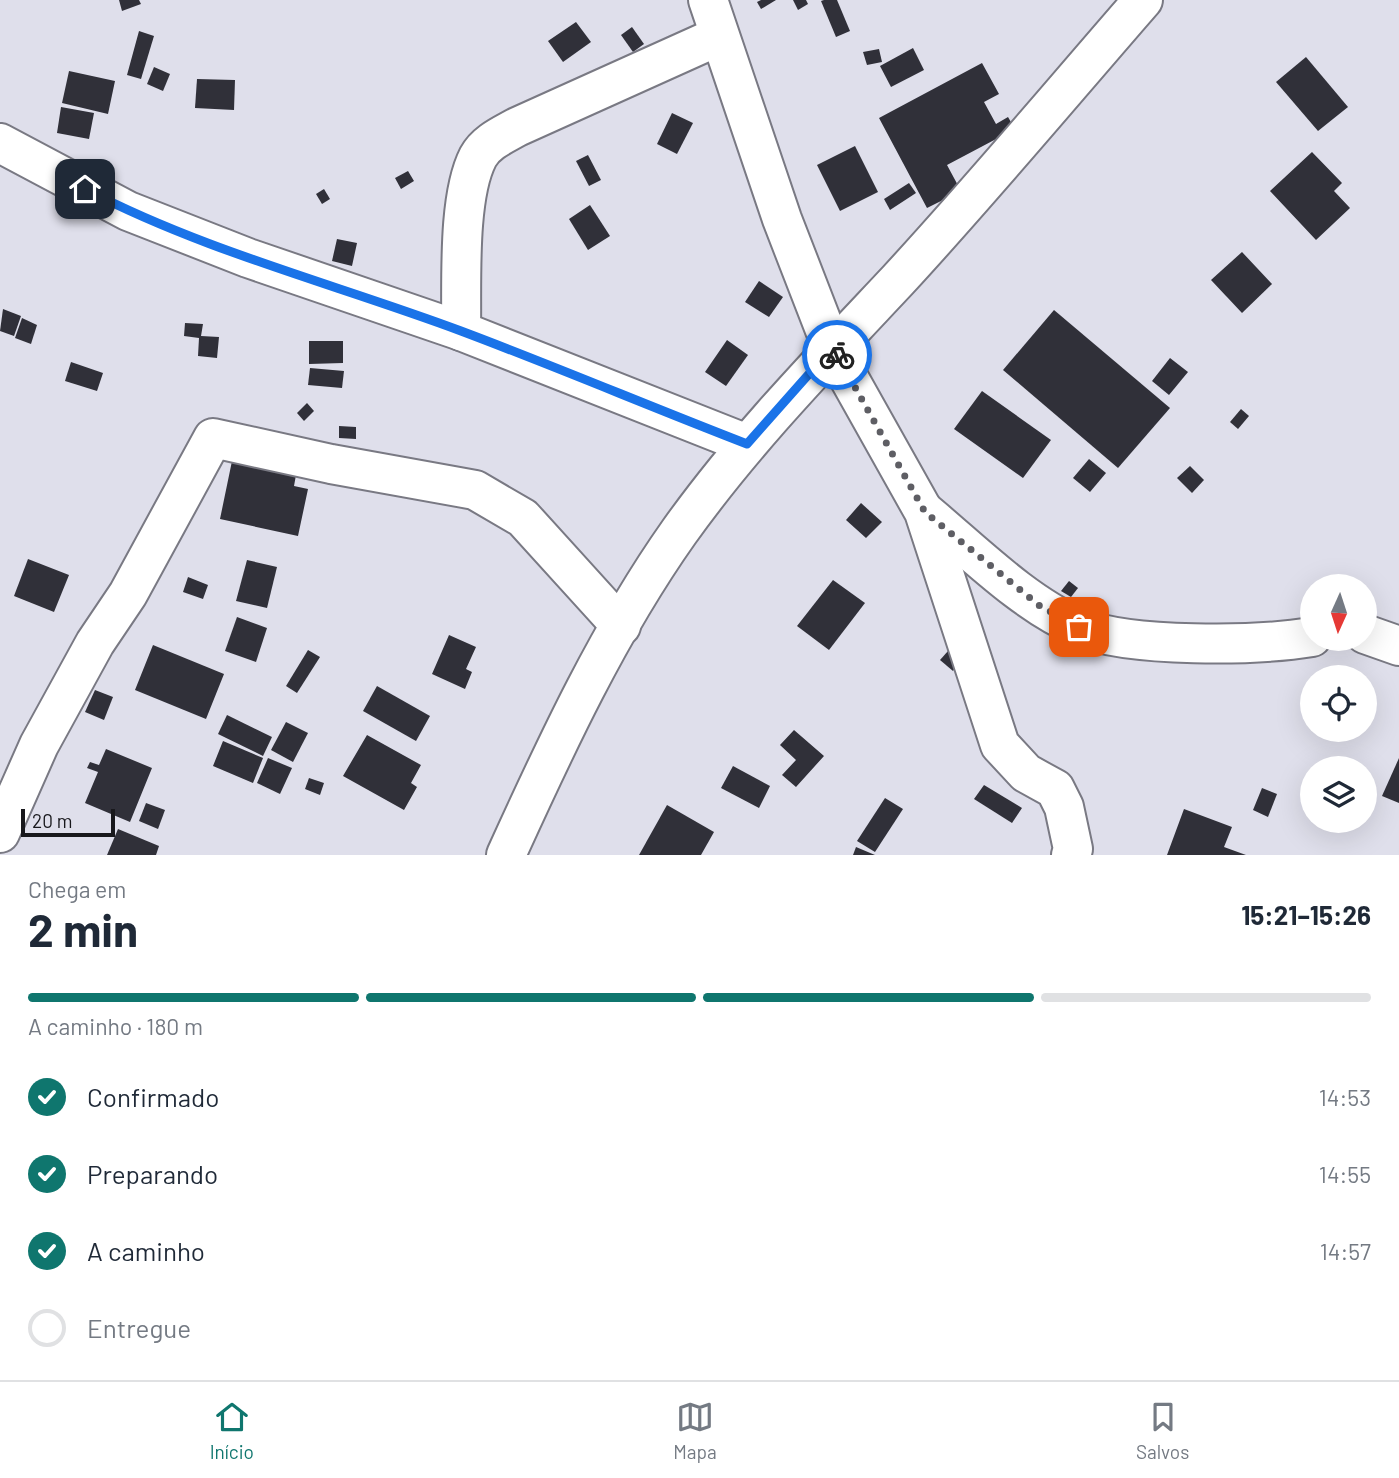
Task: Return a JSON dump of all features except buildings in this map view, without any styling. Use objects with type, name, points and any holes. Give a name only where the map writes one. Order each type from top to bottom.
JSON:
[{"type":"street","points":[[506,855],[548,762],[621,626],[678,534],[747,444],[832,348],[899,279],[1143,0]]},
{"type":"street","points":[[461,331],[468,184],[479,156],[487,145],[714,18],[782,219],[832,348],[925,512],[1000,746],[1026,773],[1055,789],[1064,807],[1073,849],[1071,855]]},
{"type":"street","points":[[0,143],[128,211],[248,258],[461,331],[747,444]]},
{"type":"street","points":[[0,833],[38,745],[95,643],[128,594],[213,438],[331,464],[475,490],[523,518],[621,626]]},
{"type":"street","points":[[925,512],[1040,606],[1079,627],[1111,636],[1231,643],[1300,639]]},
{"type":"street","points":[[1377,638],[1399,646]]},
{"type":"way so far","points":[[837,355],[925,512],[1040,606],[1079,627]]},
{"type":"route","points":[[85,189],[128,211],[248,258],[461,331],[747,444],[832,348],[837,355]]}]
